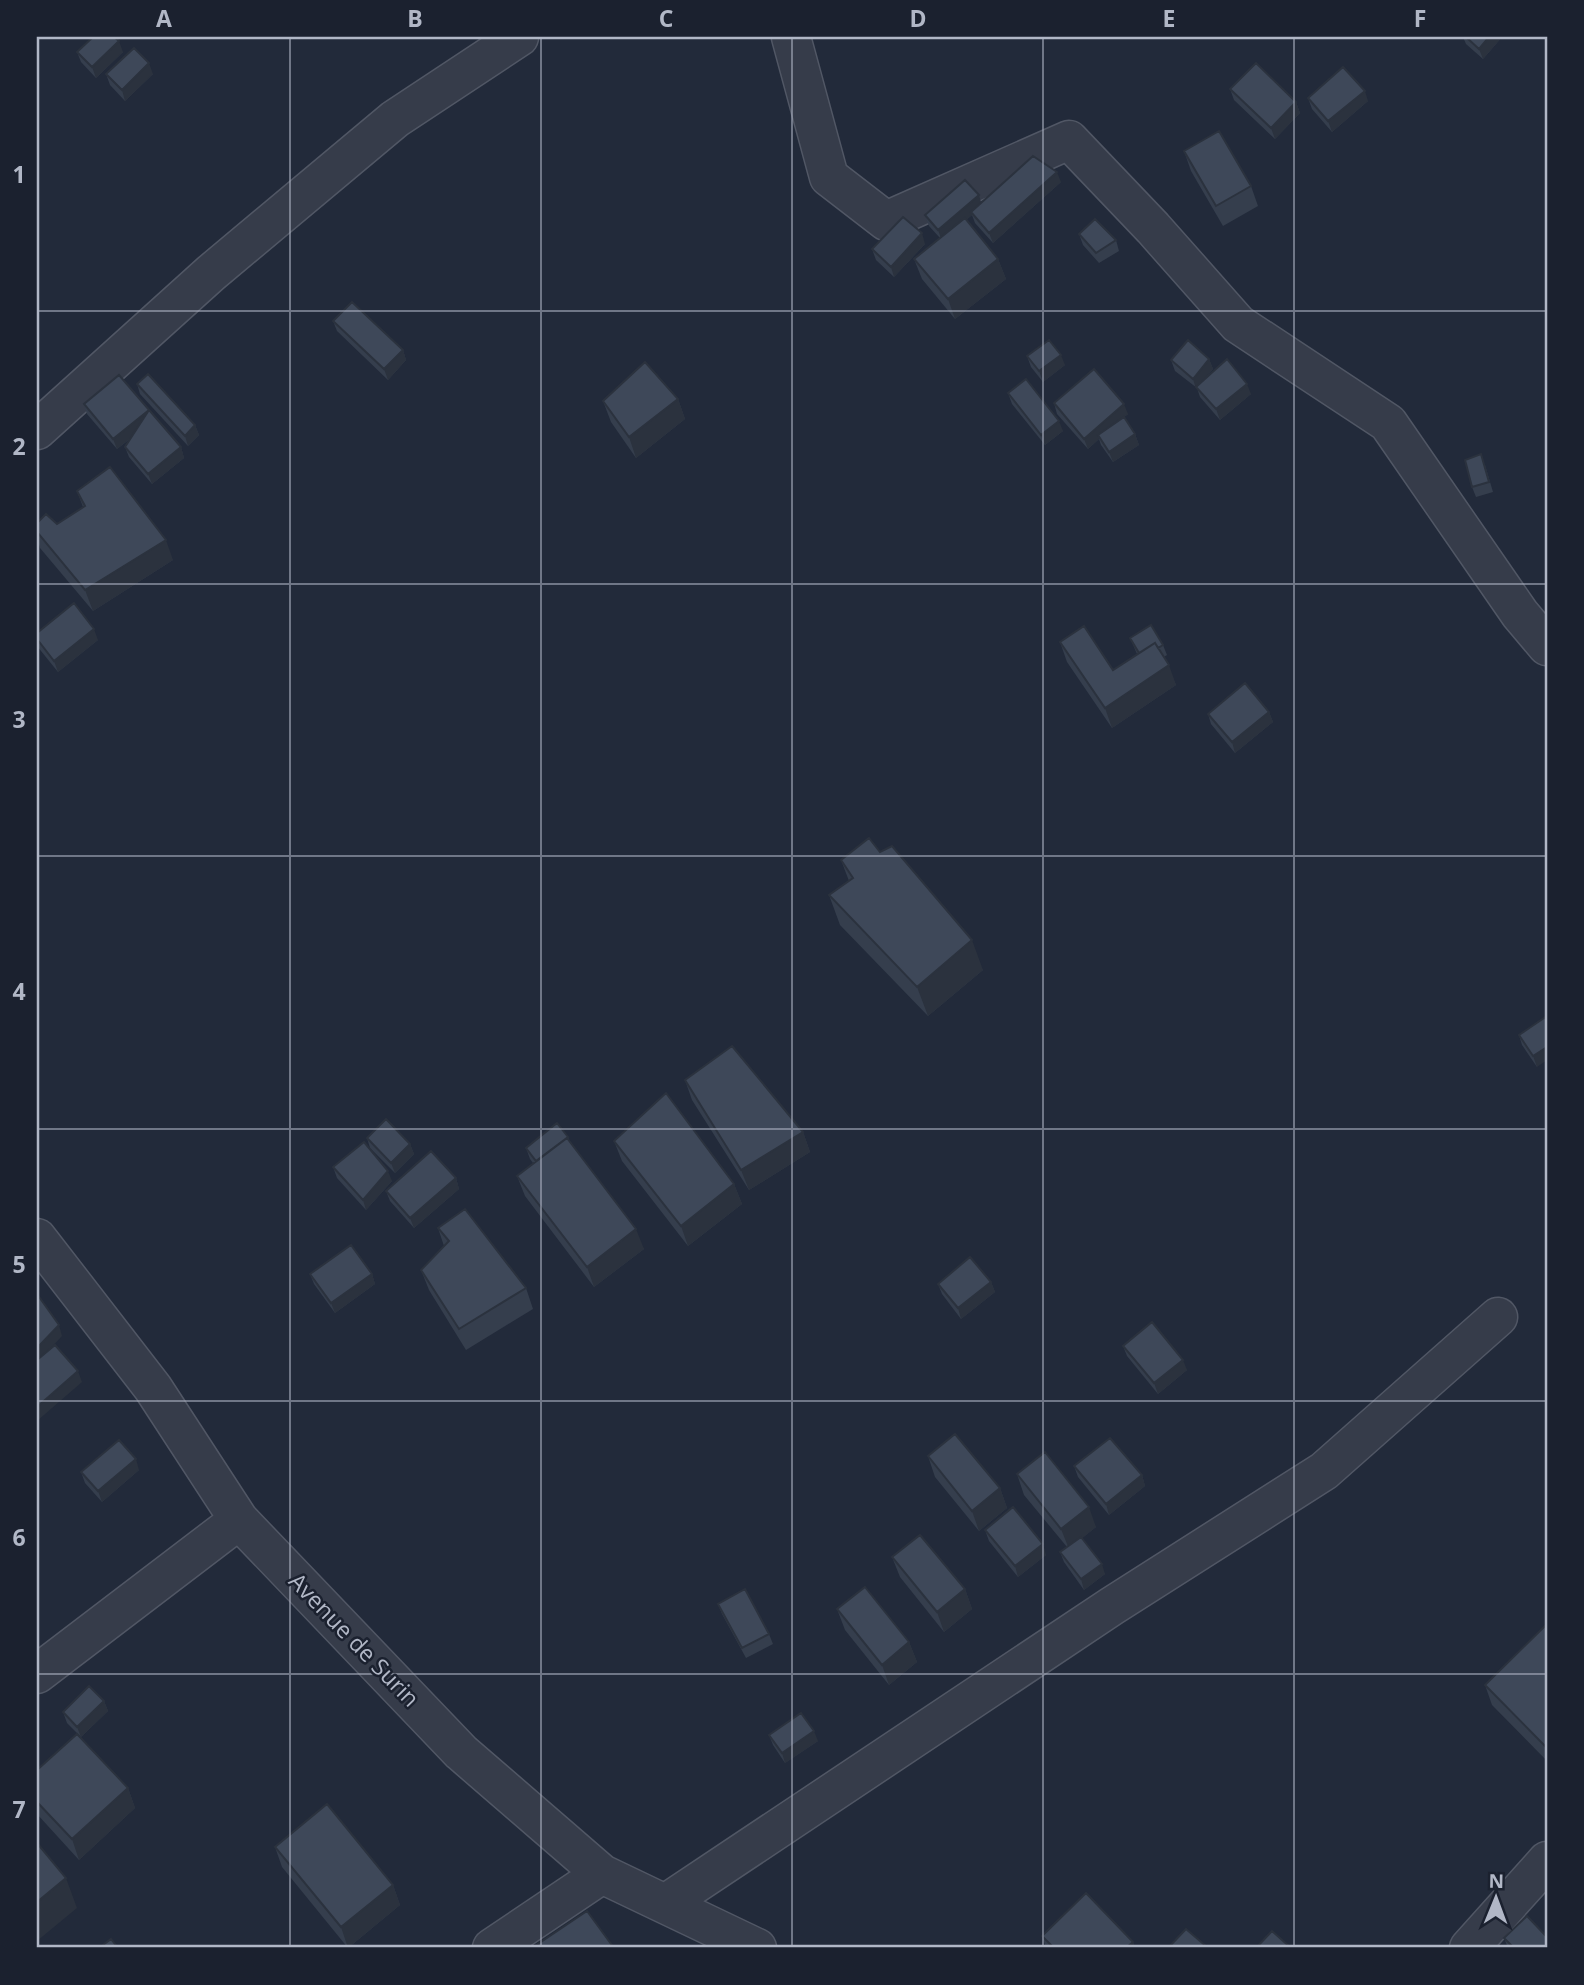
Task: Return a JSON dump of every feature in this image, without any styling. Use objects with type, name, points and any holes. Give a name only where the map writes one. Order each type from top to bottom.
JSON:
[{"type":"street","points":[[37,430],[211,273],[395,119],[519,37]]},
{"type":"street","points":[[790,37],[829,177],[886,221],[1069,140],[1153,228],[1238,324],[1388,424],[1520,614],[1547,646]]},
{"type":"street","name":"Avenue de Surin","points":[[37,1238],[153,1388],[239,1520],[461,1752],[602,1874],[757,1948]]},
{"type":"street","points":[[665,1904],[1112,1606],[1324,1471],[1498,1317]]},
{"type":"street","points":[[37,1674],[239,1520]]},
{"type":"street","points":[[1469,1948],[1547,1861]]},
{"type":"street","points":[[492,1948],[602,1874]]},
{"type":"building","points":[[93,37],[114,37],[119,41],[92,67],[77,52]]},
{"type":"building","points":[[1466,37],[1489,37],[1479,49]]},
{"type":"building","points":[[134,48],[149,63],[122,90],[106,74]]},
{"type":"building","points":[[1256,63],[1296,102],[1271,128],[1230,89]]},
{"type":"building","points":[[1343,67],[1365,91],[1328,121],[1308,98]]},
{"type":"building","points":[[1219,131],[1251,186],[1216,206],[1184,151]]},
{"type":"building","points":[[1033,156],[1057,172],[989,233],[971,212]]},
{"type":"building","points":[[965,180],[979,195],[938,230],[925,215]]},
{"type":"building","points":[[903,217],[922,233],[891,267],[872,249]]},
{"type":"building","points":[[965,218],[998,259],[948,299],[914,259]]},
{"type":"building","points":[[1095,219],[1116,240],[1096,253],[1079,234]]},
{"type":"building","points":[[352,302],[403,350],[384,369],[333,321]]},
{"type":"building","points":[[1049,340],[1061,355],[1039,371],[1027,356]]},
{"type":"building","points":[[1188,340],[1209,359],[1193,379],[1171,360]]},
{"type":"building","points":[[1227,359],[1247,384],[1216,409],[1196,387]]},
{"type":"building","points":[[645,362],[678,399],[629,437],[603,401]]},
{"type":"building","points":[[1094,369],[1124,404],[1084,439],[1054,403]]},
{"type":"building","points":[[148,374],[195,425],[185,436],[137,384]]},
{"type":"building","points":[[119,375],[181,447],[148,474],[125,447],[149,410],[113,439],[84,404]]},
{"type":"building","points":[[1026,379],[1059,421],[1041,435],[1008,393]]},
{"type":"building","points":[[1124,417],[1135,434],[1109,452],[1098,435]]},
{"type":"building","points":[[1481,454],[1489,482],[1472,487],[1465,460]]},
{"type":"building","points":[[110,467],[166,540],[85,590],[37,532],[37,523],[46,514],[57,524],[85,506],[77,491]]},
{"type":"building","points":[[74,603],[94,629],[54,661],[37,639],[37,633]]},
{"type":"building","points":[[1151,625],[1163,645],[1158,648],[1155,643],[1139,653],[1130,638]]},
{"type":"building","points":[[1084,626],[1113,670],[1155,643],[1169,665],[1105,708],[1060,642]]},
{"type":"building","points":[[1245,683],[1269,712],[1232,742],[1208,714]]},
{"type":"building","points":[[869,838],[880,852],[892,846],[972,940],[917,987],[829,895],[853,878],[841,860]]},
{"type":"building","points":[[1547,1016],[1547,1047],[1533,1056],[1519,1035]]},
{"type":"building","points":[[732,1046],[803,1132],[741,1170],[685,1080]]},
{"type":"building","points":[[666,1093],[734,1184],[681,1226],[614,1141]]},
{"type":"building","points":[[386,1119],[410,1144],[391,1163],[367,1138]]},
{"type":"building","points":[[557,1123],[568,1137],[536,1161],[526,1148]]},
{"type":"building","points":[[567,1138],[636,1229],[587,1267],[517,1176]]},
{"type":"building","points":[[364,1142],[388,1171],[363,1200],[333,1167]]},
{"type":"building","points":[[431,1151],[456,1178],[410,1218],[386,1191]]},
{"type":"building","points":[[465,1209],[526,1288],[459,1329],[421,1270],[449,1241],[438,1228]]},
{"type":"building","points":[[351,1245],[372,1274],[331,1303],[310,1274]]},
{"type":"building","points":[[970,1257],[991,1282],[958,1308],[938,1284]]},
{"type":"building","points":[[37,1294],[59,1325],[37,1348]]},
{"type":"building","points":[[1152,1322],[1183,1360],[1154,1383],[1123,1346]]},
{"type":"building","points":[[55,1345],[78,1371],[37,1407],[37,1360]]},
{"type":"building","points":[[955,1434],[1000,1488],[972,1511],[928,1456]]},
{"type":"building","points":[[1110,1438],[1142,1475],[1106,1504],[1074,1466]]},
{"type":"building","points":[[119,1440],[136,1459],[98,1491],[81,1472]]},
{"type":"building","points":[[1045,1452],[1089,1507],[1061,1529],[1017,1474]]},
{"type":"building","points":[[1013,1507],[1043,1544],[1015,1566],[985,1530]]},
{"type":"building","points":[[920,1535],[965,1589],[937,1612],[892,1557]]},
{"type":"building","points":[[1081,1537],[1102,1564],[1081,1579],[1060,1552]]},
{"type":"building","points":[[865,1587],[909,1642],[882,1665],[837,1609]]},
{"type":"building","points":[[745,1589],[769,1634],[742,1648],[718,1604]]},
{"type":"building","points":[[1545,1626],[1547,1628],[1547,1748],[1485,1685]]},
{"type":"building","points":[[89,1686],[104,1701],[77,1727],[63,1712]]},
{"type":"building","points":[[801,1713],[814,1731],[782,1753],[769,1735]]},
{"type":"building","points":[[77,1734],[128,1788],[72,1839],[37,1802],[37,1770]]},
{"type":"building","points":[[327,1804],[393,1885],[341,1927],[275,1847]]},
{"type":"building","points":[[37,1843],[66,1878],[37,1902]]},
{"type":"building","points":[[1086,1893],[1133,1942],[1126,1948],[1054,1948],[1042,1936]]},
{"type":"building","points":[[587,1911],[614,1948],[532,1948]]},
{"type":"building","points":[[1527,1916],[1547,1937],[1547,1948],[1514,1948],[1504,1938]]},
{"type":"building","points":[[1186,1929],[1207,1947],[1168,1948]]},
{"type":"building","points":[[1272,1931],[1291,1948],[1256,1948]]},
{"type":"building","points":[[111,1939],[118,1948],[99,1948]]}]
